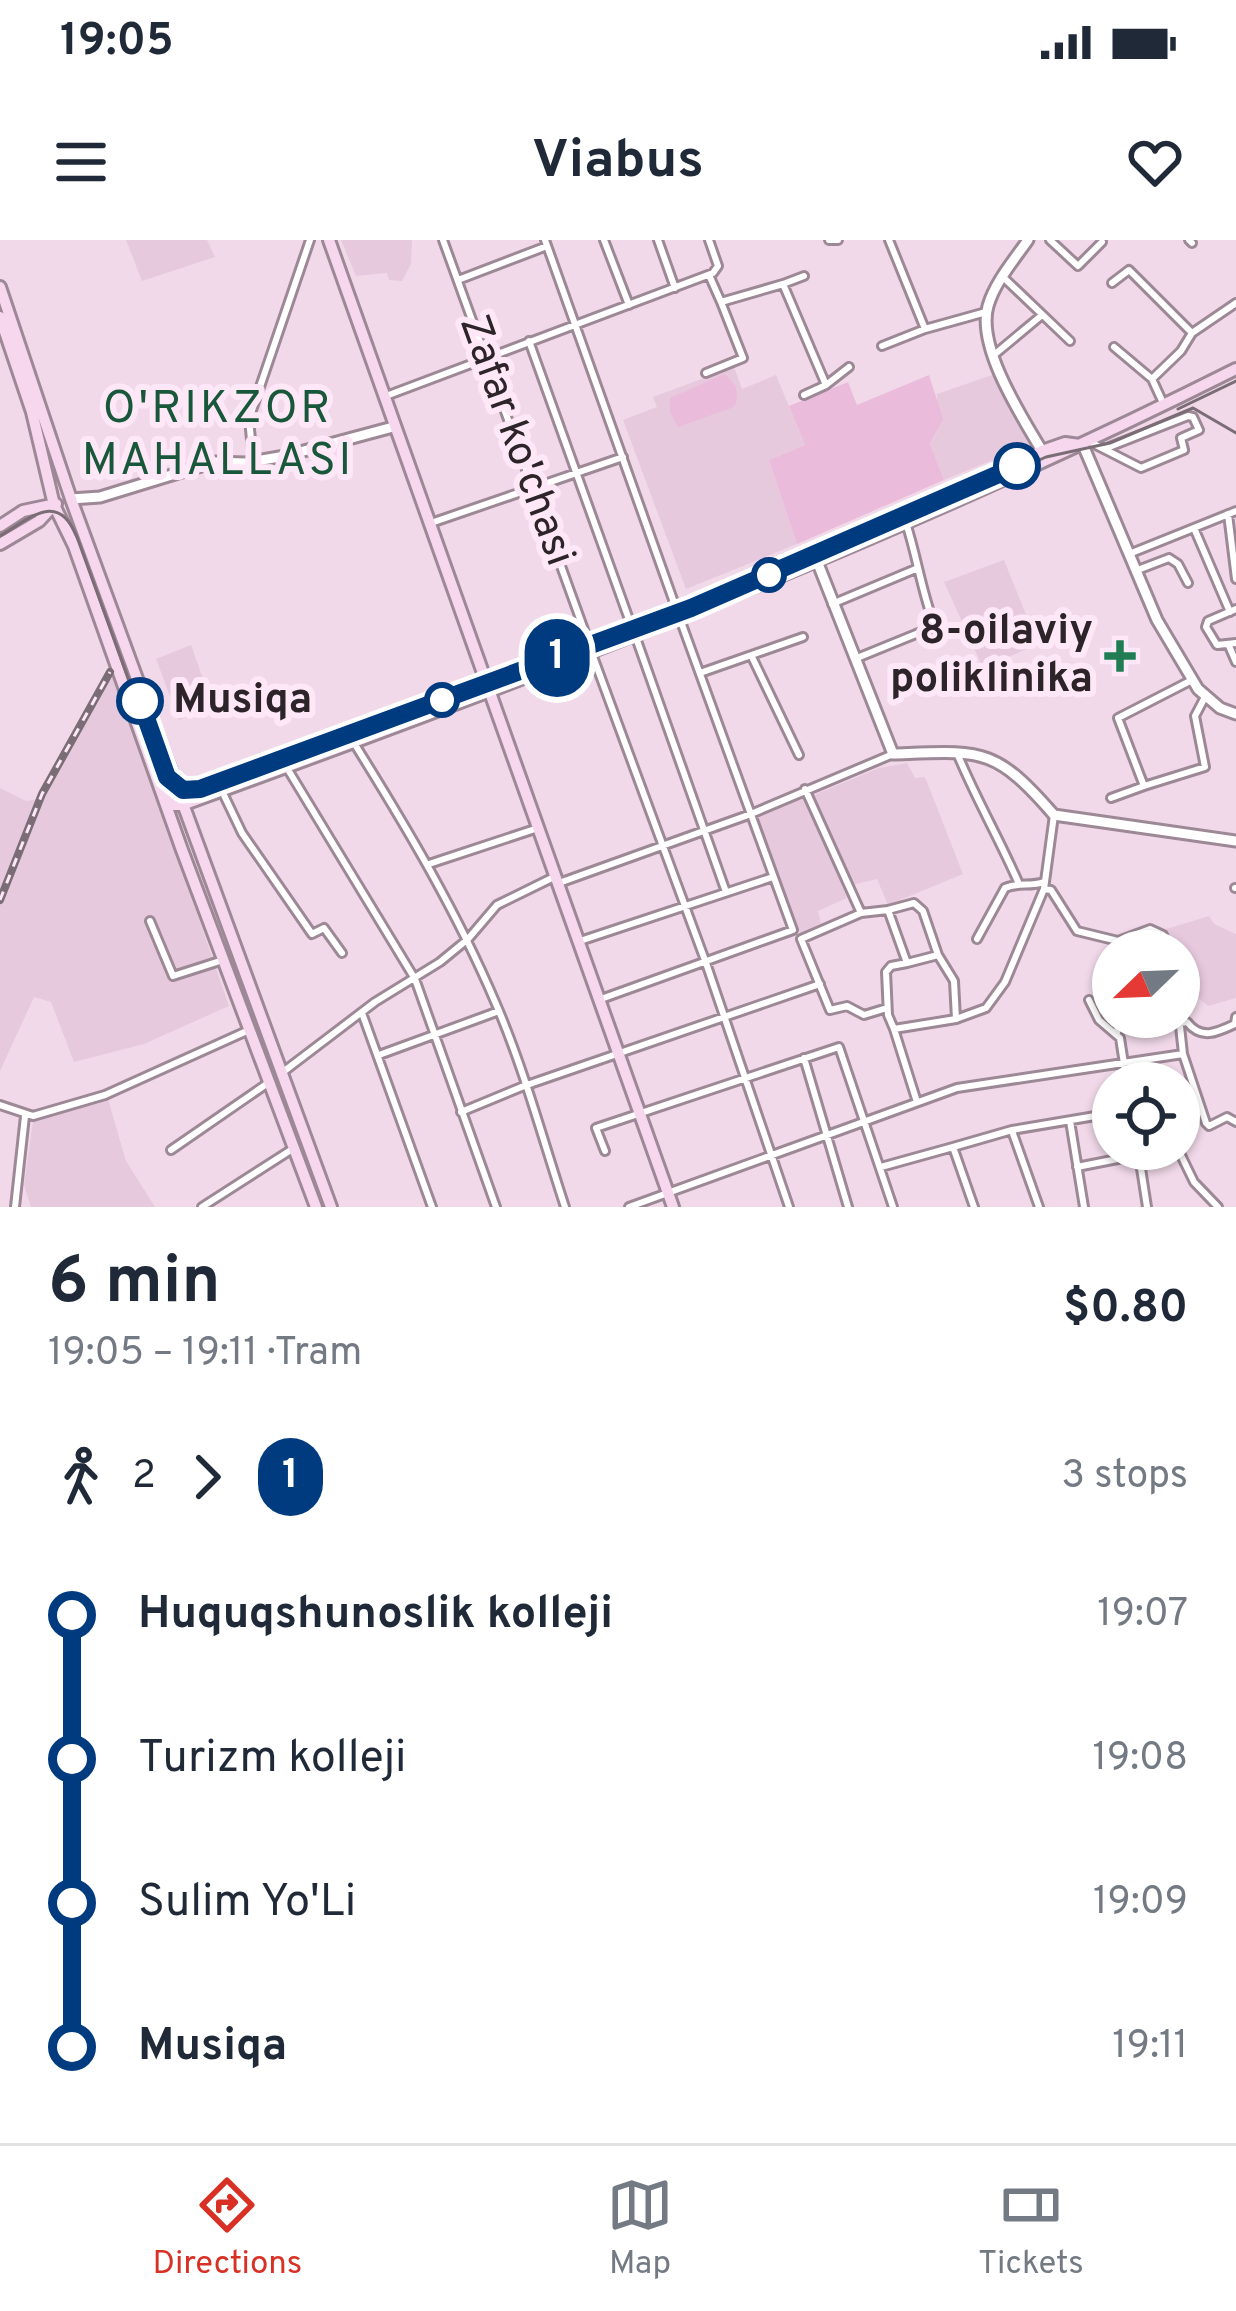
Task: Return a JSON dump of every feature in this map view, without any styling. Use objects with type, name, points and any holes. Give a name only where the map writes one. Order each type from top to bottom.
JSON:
[{"type":"main road","points":[[329,240],[673,1207]]},
{"type":"main road","points":[[0,287],[71,499],[331,1207]]},
{"type":"main road","points":[[0,317],[32,412],[54,505],[74,546],[316,1207]]},
{"type":"main road","points":[[166,805],[177,792],[678,614],[1045,456],[1086,443],[1236,369]]},
{"type":"main road","points":[[815,557],[906,523],[1045,456]]},
{"type":"main road","points":[[0,526],[23,511],[71,499]]},
{"type":"main road","points":[[0,544],[39,521],[54,505]]},
{"type":"main road","points":[[166,805],[182,806],[485,686]]},
{"type":"street","points":[[253,462],[249,419],[310,240]]},
{"type":"street","name":"Zafar ko'chasi","points":[[443,240],[706,963],[789,1207]]},
{"type":"street","points":[[604,240],[629,305]]},
{"type":"street","points":[[658,240],[675,288]]},
{"type":"street","points":[[889,240],[925,329]]},
{"type":"street","points":[[1028,240],[986,312],[986,332],[1003,381],[1045,456]]},
{"type":"street","points":[[1050,240],[1078,266],[1102,242]]},
{"type":"street","points":[[706,373],[743,358],[713,273],[713,241]]},
{"type":"street","points":[[458,280],[546,243],[793,930],[601,999]]},
{"type":"street","points":[[1112,283],[1129,270],[1192,333]]},
{"type":"street","points":[[383,397],[713,273]]},
{"type":"street","points":[[721,302],[804,276]]},
{"type":"street","points":[[1003,277],[1070,340]]},
{"type":"street","points":[[783,284],[826,385]]},
{"type":"street","points":[[1152,379],[1192,333],[1236,303]]},
{"type":"street","points":[[882,346],[986,312]]},
{"type":"street","points":[[994,355],[1042,314]]},
{"type":"street","points":[[529,341],[726,892]]},
{"type":"street","points":[[1114,347],[1152,379],[1164,405]]},
{"type":"street","points":[[804,395],[849,367]]},
{"type":"street","points":[[1086,443],[1141,468],[1184,450],[1181,438],[1199,430],[1188,416],[1104,449]]},
{"type":"street","points":[[71,499],[100,497],[214,462],[253,462],[393,427]]},
{"type":"street","points":[[1086,443],[1157,620],[1205,697],[1236,714]]},
{"type":"street","points":[[428,525],[623,457]]},
{"type":"street","points":[[1129,554],[1232,513],[1236,579]]},
{"type":"street","points":[[854,659],[938,625],[916,577],[918,568],[906,523]]},
{"type":"street","points":[[1194,528],[1233,611],[1206,627],[1217,645],[1232,645],[1236,662]]},
{"type":"street","points":[[815,557],[892,754]]},
{"type":"street","points":[[1135,571],[1169,558],[1178,564],[1188,584]]},
{"type":"street","points":[[832,604],[918,568]]},
{"type":"street","points":[[700,673],[803,638]]},
{"type":"street","points":[[752,657],[799,755]]},
{"type":"street","points":[[1144,786],[1118,718],[1192,680]]},
{"type":"street","points":[[1111,798],[1204,767],[1195,716],[1205,697]]},
{"type":"street","points":[[353,741],[429,864],[468,939],[499,1010],[565,1207]]},
{"type":"street","points":[[957,753],[1018,884]]},
{"type":"street","points":[[280,1074],[468,939],[496,905],[751,814],[892,754],[978,754],[1005,765],[1054,815],[1236,841]]},
{"type":"street","points":[[286,766],[415,979],[496,1207]]},
{"type":"street","points":[[805,790],[861,913]]},
{"type":"street","points":[[221,791],[242,833],[311,934],[324,928],[342,953]]},
{"type":"street","points":[[893,1029],[983,1011],[1004,982],[1044,885],[1054,815]]},
{"type":"street","points":[[429,864],[538,828]]},
{"type":"street","points":[[580,941],[773,877]]},
{"type":"street","points":[[977,939],[1005,888],[1018,884],[1028,888],[1044,885],[1077,931],[1092,934]]},
{"type":"street","points":[[887,1008],[864,1016],[847,1006],[830,1010],[801,939],[861,913],[919,905],[938,956],[954,981],[956,1019]]},
{"type":"street","points":[[888,910],[907,963]]},
{"type":"street","points":[[150,921],[173,976],[223,960]]},
{"type":"street","points":[[916,1102],[887,1008],[886,972],[891,966],[938,956]]},
{"type":"street","points":[[461,1112],[820,984]]},
{"type":"street","points":[[1089,1000],[1092,1006]]},
{"type":"street","points":[[379,1055],[499,1010]]},
{"type":"street","points":[[362,1012],[432,1207]]},
{"type":"street","points":[[1200,1034],[1235,1024],[1236,1017]]},
{"type":"street","points":[[0,1106],[25,1116],[105,1095],[249,1030]]},
{"type":"street","points":[[1118,1038],[1123,1061]]},
{"type":"street","points":[[1181,1038],[1207,1125],[1227,1117],[1236,1122]]},
{"type":"street","points":[[604,1150],[596,1128],[839,1047],[893,1207]]},
{"type":"street","points":[[629,1207],[957,1088],[1183,1054]]},
{"type":"street","points":[[804,1058],[848,1207]]},
{"type":"street","points":[[171,1150],[268,1083]]},
{"type":"street","points":[[0,1197],[15,1204],[25,1116]]},
{"type":"street","points":[[881,1167],[1012,1130],[1092,1116]]},
{"type":"street","points":[[1070,1120],[1084,1207]]},
{"type":"street","points":[[1012,1130],[1039,1207]]},
{"type":"street","points":[[953,1147],[974,1207]]},
{"type":"street","points":[[202,1207],[294,1148]]},
{"type":"street","points":[[1077,1167],[1092,1164]]},
{"type":"street","points":[[1141,1170],[1147,1207]]},
{"type":"street","points":[[1188,1170],[1218,1207]]},
{"type":"shaded area","points":[[126,240],[207,240],[215,257],[142,281]]},
{"type":"shaded area","points":[[341,240],[412,240],[411,264],[402,281],[389,280],[387,273],[356,276]]},
{"type":"shaded area","points":[[734,367],[742,389],[776,375],[805,445],[769,460],[797,544],[686,589],[623,420],[657,407],[653,397]]},
{"type":"shaded area","points":[[724,374],[736,389],[734,407],[678,427],[670,412],[670,398]]},
{"type":"shaded area","points":[[995,374],[1031,444],[944,480],[930,444],[937,432],[937,394]]},
{"type":"shaded area","points":[[929,375],[943,419],[930,444],[944,480],[797,544],[769,460],[805,445],[789,406],[848,382],[857,405]]},
{"type":"shaded area","points":[[1004,560],[1038,644],[983,668],[944,582]]},
{"type":"shaded area","points":[[191,645],[213,707],[179,720],[156,659]]},
{"type":"shaded area","points":[[113,670],[229,1006],[144,1044],[74,1062],[51,1002],[34,997],[0,1071],[0,788],[26,801],[40,799]]},
{"type":"shaded area","points":[[907,763],[915,778],[925,777],[963,874],[888,905],[877,879],[848,886],[811,796],[879,768]]},
{"type":"shaded area","points":[[805,796],[847,898],[818,911],[821,923],[800,933],[757,815]]},
{"type":"shaded area","points":[[1209,916],[1214,924],[1236,934],[1236,998],[1208,1006],[1200,999],[1200,930],[1166,929]]},
{"type":"shaded area","points":[[108,1099],[126,1161],[155,1207],[31,1207],[24,1185],[33,1121]]},
{"type":"tram line","points":[[1178,409],[1236,381]]},
{"type":"tram line","points":[[0,536],[43,512],[61,514],[70,523],[164,777],[175,790],[189,795],[591,649],[817,559],[1046,457],[1110,443],[1193,408],[1236,433]]},
{"type":"tram line","name":"1","points":[[140,701],[167,777],[183,790],[200,789],[691,608],[1017,466]]},
{"type":"railway","points":[[0,900],[42,794],[110,672]]},
{"type":"place","name":"8-oilaviy poliklinika","points":[[1120,656]]},
{"type":"place","name":"Musiqa","points":[[140,701]]},
{"type":"district","name":"O'RIKZOR MAHALLASI","points":[[218,436]]}]
